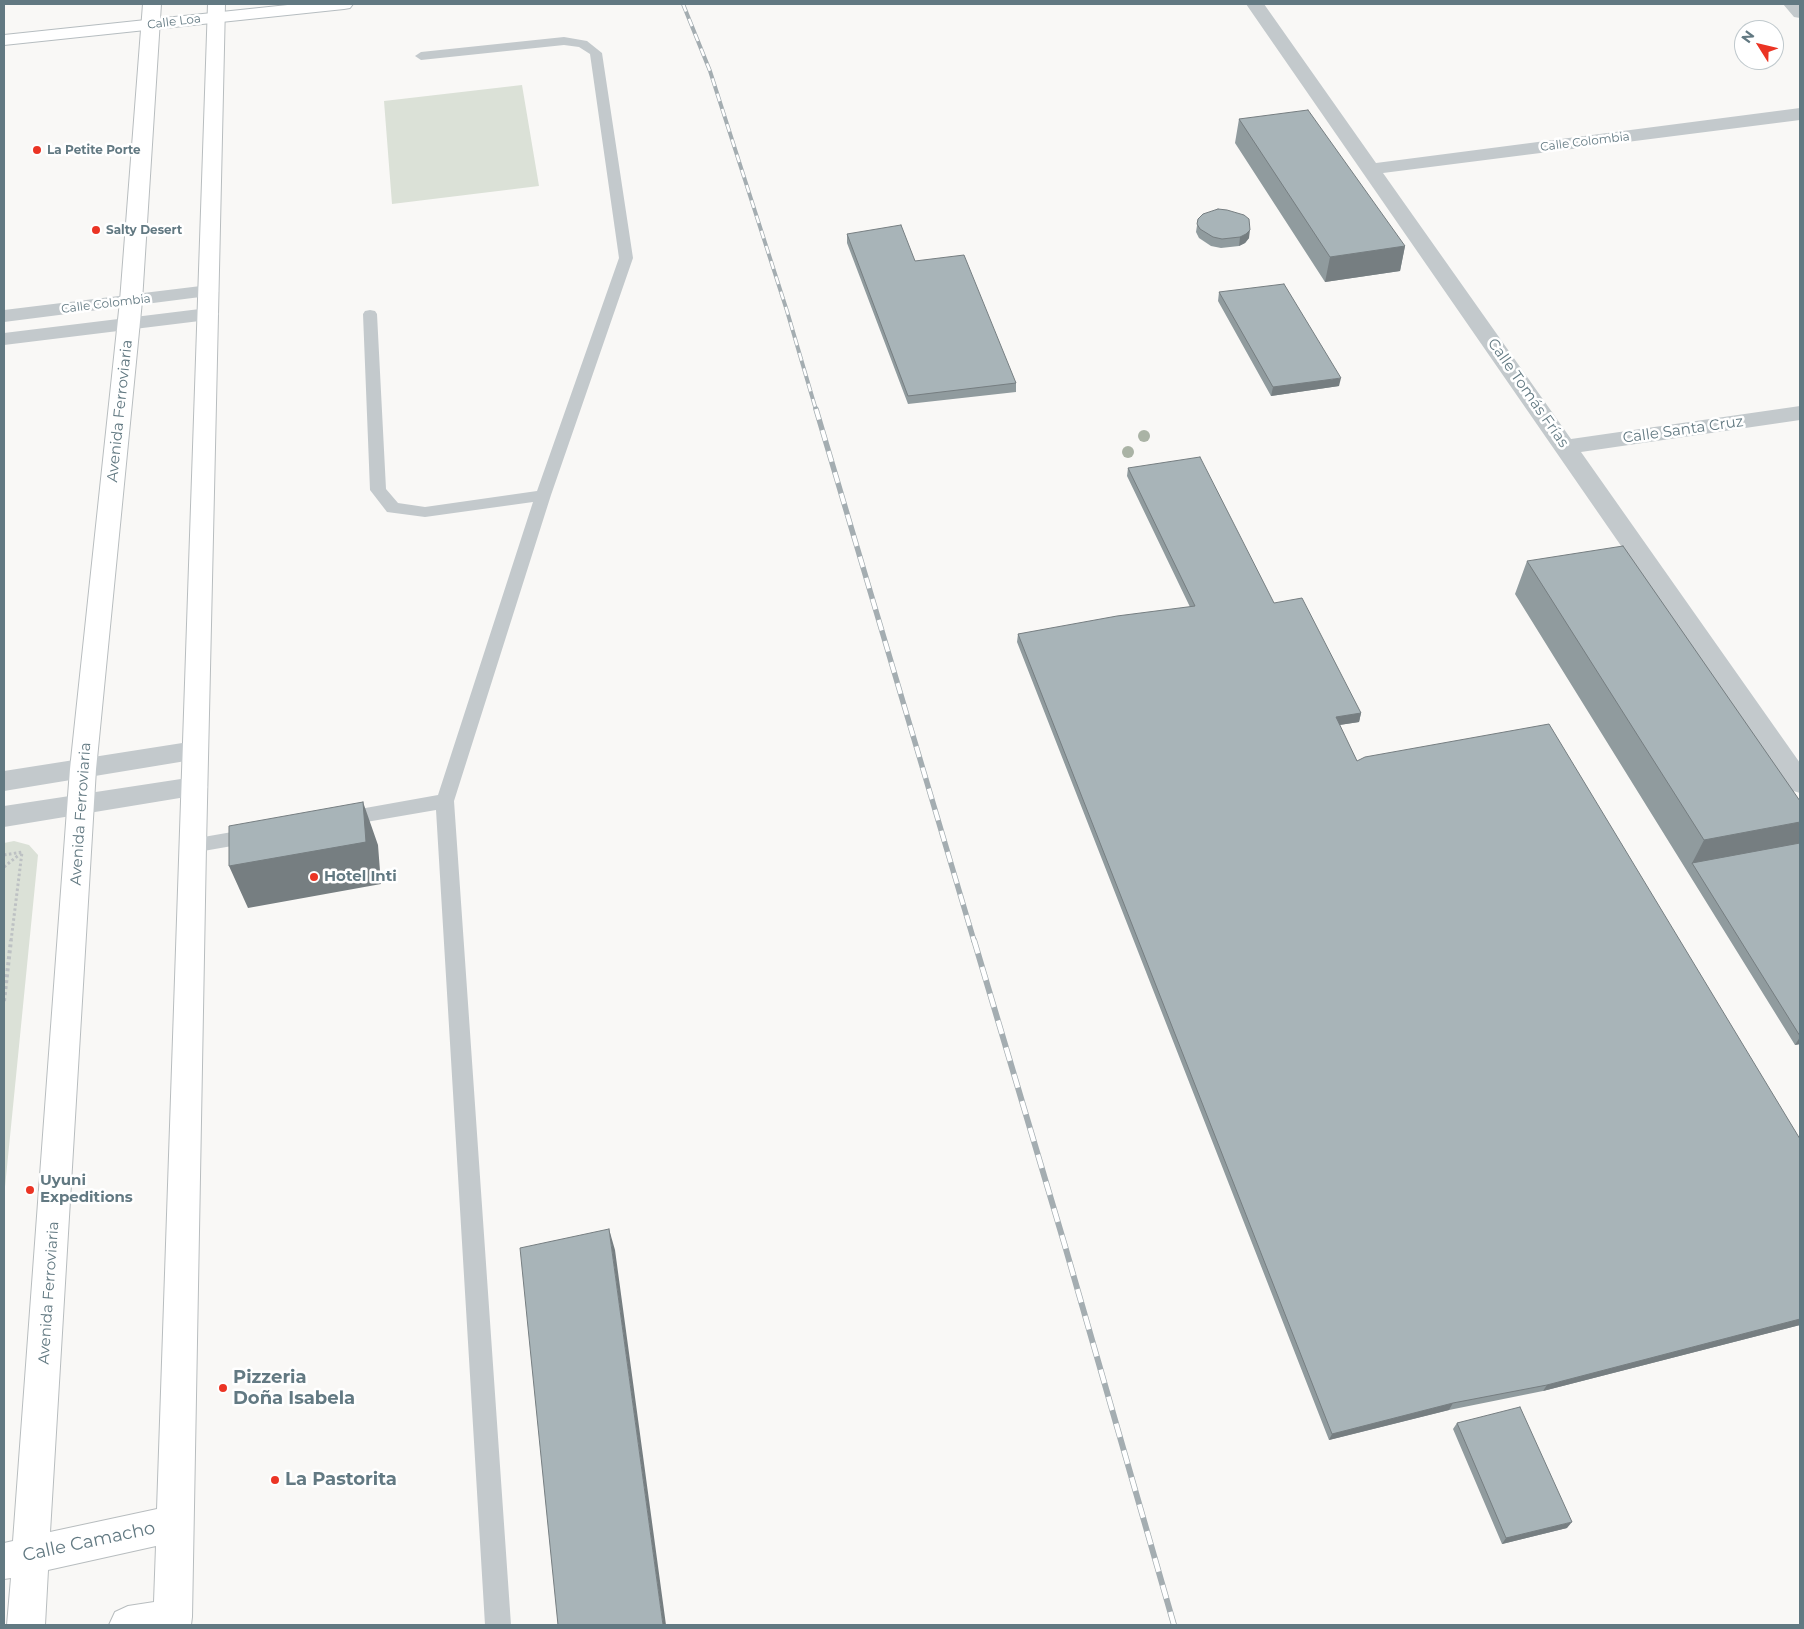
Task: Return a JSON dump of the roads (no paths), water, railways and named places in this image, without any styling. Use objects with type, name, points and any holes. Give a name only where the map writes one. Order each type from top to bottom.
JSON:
[{"type":"main road","name":"Calle Loa","points":[[4,24],[209,8],[344,4]]},
{"type":"main road","name":"Calle Loa","points":[[4,40],[151,13],[209,8]]},
{"type":"main road","points":[[128,1625],[172,1621],[208,302],[209,8]]},
{"type":"main road","name":"Avenida Ferroviaria","points":[[26,1625],[18,1558],[84,769],[130,312],[151,13]]},
{"type":"main road","name":"Calle Camacho","points":[[18,1558],[174,1524]]},
{"type":"street","name":"Calle Tomás Frías","points":[[1255,4],[1800,783]]},
{"type":"street","points":[[1790,4],[1800,13]]},
{"type":"street","name":"Calle Colombia","points":[[1371,169],[1800,114]]},
{"type":"street","name":"Calle Colombia","points":[[4,339],[130,312],[208,302]]},
{"type":"street","name":"Calle Colombia","points":[[4,316],[130,312]]},
{"type":"street","name":"Calle Santa Cruz","points":[[1565,447],[1800,413]]},
{"type":"street","points":[[4,781],[195,751]]},
{"type":"street","points":[[4,817],[194,787]]},
{"type":"lane","points":[[421,56],[564,41],[583,44],[596,53],[626,258],[543,495],[446,801],[498,1625]]},
{"type":"lane","points":[[370,314],[378,490],[393,508],[425,512],[543,495]]},
{"type":"lane","points":[[328,822],[446,801]]},
{"type":"lane","points":[[192,846],[270,832]]},
{"type":"railway","points":[[683,4],[710,71],[787,311],[816,410]]},
{"type":"railway","points":[[816,409],[974,941]]},
{"type":"railway","points":[[974,940],[1065,1246],[1174,1625]]},
{"type":"place","name":"La Petite Porte","points":[[37,150]]},
{"type":"place","name":"Salty Desert","points":[[96,230]]},
{"type":"place","name":"Hotel Inti","points":[[314,877]]},
{"type":"place","name":"Uyuni Expeditions","points":[[30,1190]]},
{"type":"place","name":"Pizzeria Doña Isabela","points":[[223,1388]]},
{"type":"place","name":"La Pastorita","points":[[275,1480]]}]
